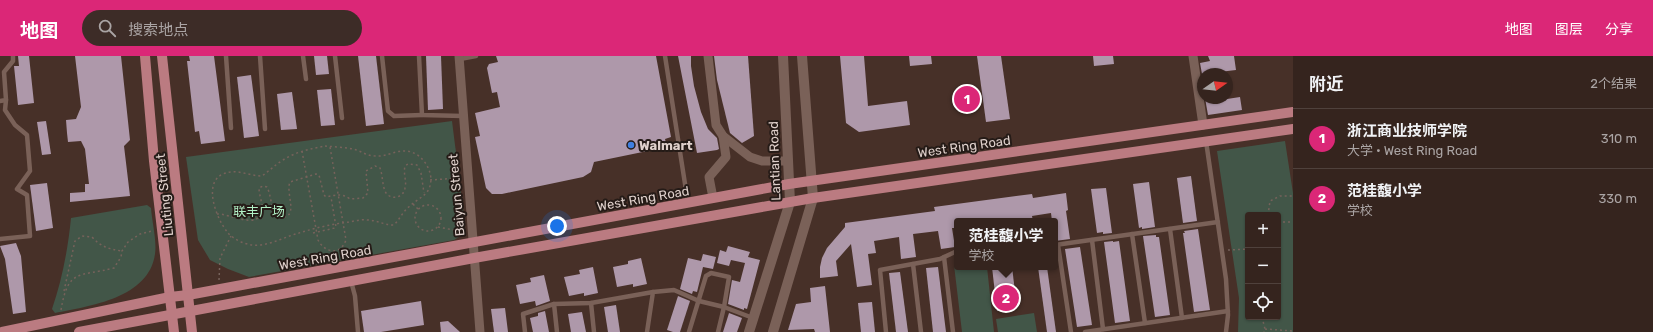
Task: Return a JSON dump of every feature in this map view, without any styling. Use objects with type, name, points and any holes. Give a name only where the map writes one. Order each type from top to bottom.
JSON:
[{"type":"main road","name":"Liuting Street","points":[[146,56],[154,161],[174,332]]},
{"type":"main road","name":"Liuting Street","points":[[162,56],[192,332]]},
{"type":"main road","name":"West Ring Road","points":[[2,332],[473,237],[688,203],[789,184],[1293,112]]},
{"type":"main road","points":[[79,332],[474,258],[813,198],[1293,129]]},
{"type":"street","points":[[708,56],[716,125],[723,136],[750,157],[762,161],[788,161]]},
{"type":"street","name":"Lantian Road","points":[[749,332],[790,202],[783,56]]},
{"type":"street","points":[[773,332],[813,198],[802,56]]},
{"type":"street","points":[[1193,56],[1203,125]]},
{"type":"street","name":"Baiyun Street","points":[[459,58],[480,332]]},
{"type":"street","points":[[713,198],[709,177],[726,157],[723,136]]},
{"type":"lane","points":[[0,240],[30,236],[27,195],[17,189],[30,171],[27,135],[15,125],[5,110],[6,100],[4,72],[13,61],[13,56]]},
{"type":"lane","points":[[226,56],[231,128]]},
{"type":"lane","points":[[260,56],[265,129]]},
{"type":"lane","points":[[303,56],[306,79]]},
{"type":"lane","points":[[335,56],[342,118]]},
{"type":"lane","points":[[382,56],[388,111],[394,116],[463,116]]},
{"type":"lane","points":[[419,56],[422,115]]},
{"type":"lane","points":[[459,58],[476,56]]},
{"type":"lane","points":[[665,56],[688,203]]},
{"type":"lane","points":[[0,101],[6,100]]},
{"type":"lane","points":[[1206,141],[1226,279],[1228,311],[1226,332]]},
{"type":"lane","points":[[1058,245],[1218,222]]},
{"type":"lane","points":[[1170,229],[1182,318]]},
{"type":"lane","points":[[1132,234],[1145,323]]},
{"type":"lane","points":[[1092,240],[1103,329]]},
{"type":"lane","points":[[1058,251],[1071,332]]},
{"type":"lane","points":[[886,332],[880,270],[940,259],[954,252]]},
{"type":"lane","points":[[944,257],[953,332]]},
{"type":"lane","points":[[913,264],[921,332]]},
{"type":"lane","points":[[689,332],[706,276],[711,273],[729,277],[718,332]]},
{"type":"lane","points":[[351,281],[355,296],[358,332]]},
{"type":"lane","points":[[525,332],[523,314],[554,304],[591,303],[653,292],[674,290],[698,301],[754,318]]},
{"type":"lane","points":[[647,332],[653,292]]},
{"type":"lane","points":[[591,303],[594,332]]},
{"type":"lane","points":[[554,304],[557,332]]},
{"type":"lane","points":[[1085,332],[1228,311]]},
{"type":"path","points":[[302,151],[318,240],[322,247],[330,251],[338,250],[344,246],[346,240],[330,147]]},
{"type":"path","points":[[330,147],[353,149],[377,157],[406,150],[416,153],[425,161],[430,180],[428,191],[412,204],[394,224],[385,225],[367,220],[344,223],[316,228],[268,244],[252,245],[236,240],[228,234],[217,214],[212,188],[214,181],[222,174],[231,172],[262,176],[283,160],[302,151],[330,147]]},
{"type":"path","points":[[217,214],[223,214],[250,222],[260,216],[262,210],[259,188],[263,186],[267,187],[269,191],[274,214],[278,218],[287,216],[290,213],[291,206],[288,187],[290,182],[295,179],[316,174],[319,175],[324,196],[326,197],[340,195],[350,199],[366,196],[368,193],[366,171],[375,166],[380,168],[385,190],[390,197],[401,196],[404,193],[406,186],[404,171],[405,166],[408,164],[417,165],[421,172],[425,194]]},
{"type":"path","points":[[430,180],[468,178]]},
{"type":"path","points":[[313,233],[336,227],[330,196]]},
{"type":"path","points":[[1268,212],[1270,201],[1280,196],[1293,196]]},
{"type":"path","points":[[412,204],[418,209]]},
{"type":"path","points":[[438,227],[441,215],[437,208],[429,205],[421,206],[414,217],[417,226],[420,229],[428,232],[438,227],[473,237]]},
{"type":"path","points":[[1281,222],[1293,222]]},
{"type":"path","points":[[64,292],[71,281],[78,275],[114,268],[128,242],[140,234],[162,228]]},
{"type":"path","points":[[59,320],[75,241],[82,236],[92,238],[99,245],[110,250],[122,251]]},
{"type":"path","points":[[219,289],[220,258],[231,236]]},
{"type":"path","points":[[1222,250],[1245,250]]},
{"type":"path","points":[[1263,320],[1265,329],[1264,332]]},
{"type":"path","points":[[1265,329],[1293,331]]},
{"type":"green space","name":"联丰广场","points":[[452,121],[465,224],[462,235],[454,240],[249,277],[210,260],[198,240],[186,157]]},
{"type":"green space","points":[[1285,141],[1293,193],[1293,332],[1238,332],[1239,298],[1217,151]]},
{"type":"green space","points":[[147,205],[151,208],[155,237],[155,254],[150,269],[142,281],[130,290],[100,303],[55,313],[52,309],[64,264],[71,218]]},
{"type":"green space","points":[[955,270],[987,270],[994,332],[962,332]]},
{"type":"green space","points":[[1034,313],[1037,332],[998,332],[996,319]]},
{"type":"building","points":[[18,56],[29,56],[34,103],[18,105],[14,66],[19,66]]},
{"type":"building","points":[[75,56],[121,56],[130,140],[124,146],[130,196],[70,202],[70,193],[85,192],[85,184],[89,184],[85,149],[81,141],[68,142],[67,133],[66,120],[76,119],[81,107]]},
{"type":"building","points":[[189,56],[214,56],[225,141],[201,144],[199,131],[195,132],[187,61],[190,61]]},
{"type":"building","points":[[314,56],[327,56],[329,74],[316,75]]},
{"type":"building","points":[[358,56],[376,56],[384,124],[366,126]]},
{"type":"building","points":[[426,56],[441,56],[443,109],[428,110]]},
{"type":"building","points":[[496,56],[656,56],[671,137],[665,139],[667,147],[594,162],[591,172],[583,177],[502,194],[492,194],[486,188],[475,137],[480,136],[475,113],[500,107],[497,92],[492,93],[487,68],[489,64],[498,62]]},
{"type":"building","points":[[678,56],[691,56],[694,86],[701,112],[708,129],[717,138],[719,149],[717,150],[697,153]]},
{"type":"building","points":[[714,56],[748,56],[754,136],[742,143],[730,133],[717,80]]},
{"type":"building","points":[[840,56],[864,56],[868,106],[907,101],[910,125],[859,132],[846,123]]},
{"type":"building","points":[[909,56],[931,56],[932,64],[910,66]]},
{"type":"building","points":[[977,56],[1001,56],[1010,119],[986,122]]},
{"type":"building","points":[[1093,56],[1113,56],[1114,64],[1094,66]]},
{"type":"building","points":[[1208,56],[1234,56],[1236,70],[1233,70],[1233,68],[1201,68],[1200,63],[1210,61]]},
{"type":"building","points":[[251,75],[259,136],[244,138],[237,77]]},
{"type":"building","points":[[331,89],[335,125],[321,126],[317,90]]},
{"type":"building","points":[[292,92],[297,129],[281,130],[277,94]]},
{"type":"building","points":[[1240,97],[1242,110],[1208,115],[1206,104],[1233,104],[1233,98]]},
{"type":"building","points":[[46,121],[51,154],[42,155],[37,122]]},
{"type":"building","points":[[1191,176],[1197,221],[1183,223],[1177,178]]},
{"type":"building","points":[[1149,182],[1155,227],[1142,229],[1142,227],[1139,228],[1133,184]]},
{"type":"building","points":[[47,183],[53,228],[36,231],[30,185]]},
{"type":"building","points":[[1106,188],[1112,233],[1103,234],[1103,232],[1097,233],[1091,189]]},
{"type":"building","points":[[1066,193],[1068,210],[1066,211],[1070,239],[1058,241],[1058,218],[1052,218],[1051,213],[1032,216],[1032,218],[954,218],[954,228],[952,228],[954,247],[941,249],[938,231],[913,234],[916,257],[901,259],[899,237],[874,241],[876,253],[868,254],[872,285],[857,287],[851,244],[836,261],[838,276],[820,278],[822,258],[827,248],[845,227],[845,223],[935,211],[934,207],[1032,194],[1033,198]]},
{"type":"building","points":[[1198,229],[1210,310],[1194,312],[1183,233],[1185,233],[1184,231]]},
{"type":"building","points":[[1156,235],[1156,237],[1159,237],[1170,315],[1155,317],[1143,236]]},
{"type":"building","points":[[1119,241],[1130,321],[1115,323],[1104,242]]},
{"type":"building","points":[[16,243],[21,256],[26,312],[13,314],[5,259],[0,246]]},
{"type":"building","points":[[728,246],[750,252],[748,257],[760,260],[747,309],[744,308],[744,310],[728,304],[732,280],[740,282],[745,263],[731,260],[729,266],[717,263],[720,250],[726,252]]},
{"type":"building","points":[[1080,247],[1092,325],[1077,327],[1065,249]]},
{"type":"building","points":[[703,254],[716,257],[713,269],[703,267],[697,292],[693,291],[692,294],[680,289],[688,258],[701,261]]},
{"type":"building","points":[[641,258],[647,284],[633,287],[633,284],[617,287],[613,267],[628,264],[628,261]]},
{"type":"building","points":[[593,267],[598,293],[584,296],[584,293],[569,296],[564,277],[580,274],[579,270]]},
{"type":"building","points":[[938,267],[946,332],[933,332],[926,268]]},
{"type":"building","points":[[992,270],[1012,270],[1017,308],[997,311]]},
{"type":"building","points":[[1038,270],[1047,270],[1056,332],[1047,332]]},
{"type":"building","points":[[900,272],[908,332],[896,332],[889,273]]},
{"type":"building","points":[[544,275],[550,301],[536,306],[535,301],[520,304],[516,285],[531,282],[530,278]]},
{"type":"building","points":[[825,286],[830,332],[815,332],[814,329],[788,330],[796,304],[811,302],[810,288]]},
{"type":"building","points":[[678,296],[690,301],[680,332],[673,332],[667,330]]},
{"type":"building","points":[[421,301],[424,325],[381,332],[364,332],[361,311]]},
{"type":"building","points":[[872,302],[875,332],[861,332],[858,303]]},
{"type":"building","points":[[616,305],[620,332],[608,332],[604,307]]},
{"type":"building","points":[[505,308],[508,332],[494,332],[491,309]]},
{"type":"building","points":[[545,311],[549,332],[533,332],[530,318],[538,316],[538,313]]},
{"type":"building","points":[[582,312],[586,332],[571,332],[568,314]]},
{"type":"building","points":[[729,313],[742,318],[737,332],[723,332]]},
{"type":"building","points":[[448,321],[460,332],[441,332],[440,322]]},
{"type":"place","name":"浙江商业技师学院","points":[[967,99]]},
{"type":"place","name":"Walmart","points":[[631,145]]},
{"type":"place","name":"范桂馥小学","points":[[1006,298]]}]
